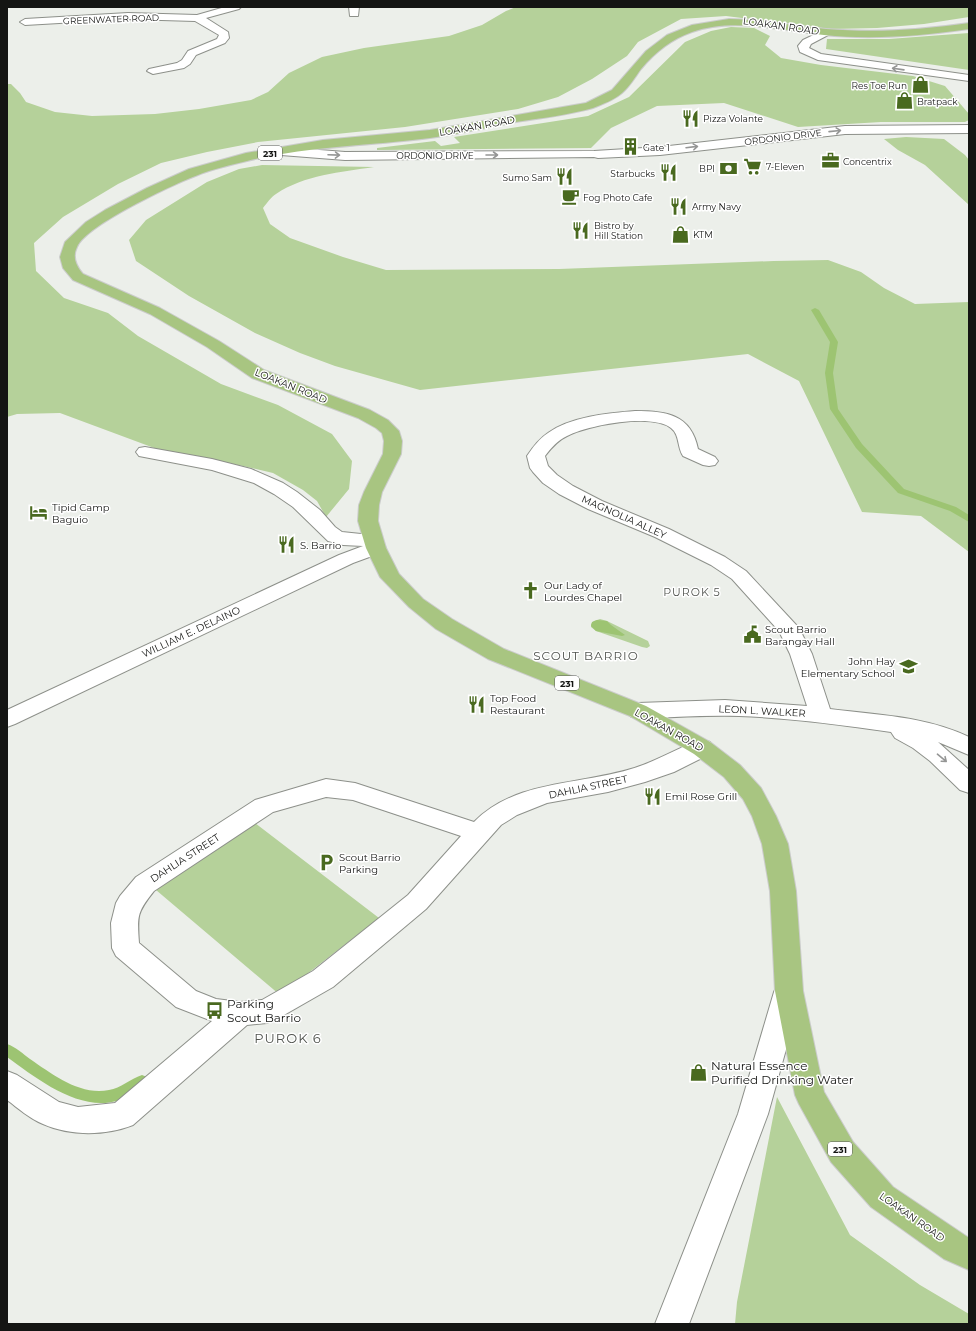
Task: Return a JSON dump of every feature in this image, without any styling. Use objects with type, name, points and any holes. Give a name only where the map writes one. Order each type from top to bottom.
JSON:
[{"type":"main road","name":"LOAKAN ROAD","points":[[969,26],[904,33],[826,32],[752,21],[712,23],[696,27],[667,38],[648,55],[626,83],[615,92],[589,106],[430,134],[323,144],[220,164],[176,179],[91,225],[70,245],[67,257],[70,268],[78,276],[155,311],[214,344],[258,374],[291,388],[364,414],[386,427],[390,431],[393,441],[392,454],[373,492],[369,505],[368,521],[374,544],[390,577],[416,603],[456,632],[496,654],[638,711],[702,748],[732,770],[752,794],[764,816],[775,844],[783,891],[789,990],[810,1095],[842,1152],[882,1197],[956,1248],[969,1254]]},
{"type":"street","name":"GREENWATER ROAD","points":[[25,22],[128,16],[197,18],[236,7]]},
{"type":"street","name":"GREENWATER ROAD","points":[[153,71],[180,66],[186,62],[192,53],[224,38],[222,32],[197,18]]},
{"type":"street","points":[[826,32],[807,42],[803,46],[804,50],[818,57],[969,78]]},
{"type":"street","points":[[951,75],[969,81]]},
{"type":"street","name":"ORDONIO DRIVE","points":[[281,151],[345,156],[593,154],[660,151],[845,130],[969,129]]},
{"type":"street","name":"MAGNOLIA ALLEY","points":[[709,461],[689,452],[686,434],[675,422],[657,417],[637,416],[605,419],[561,432],[546,443],[536,456],[539,468],[550,479],[566,490],[595,505],[662,533],[718,561],[738,575],[788,628],[801,654],[821,715]]},
{"type":"street","points":[[145,452],[212,464],[254,477],[276,487],[295,500],[312,514],[332,535],[339,538],[374,544]]},
{"type":"street","name":"WILLIAM E. DELAINO","points":[[7,719],[346,559],[374,544]]},
{"type":"street","name":"LEON L. WALKER","points":[[638,711],[754,708],[821,715],[886,723],[926,730],[957,740],[969,747]]},
{"type":"street","name":"LEON L. WALKER","points":[[886,723],[917,738],[945,760],[969,784]]},
{"type":"street","name":"DAHLIA STREET","points":[[479,833],[355,792],[326,788],[294,796],[264,806],[145,884],[128,903],[124,924],[126,948],[186,998],[214,1010],[240,1014],[267,1011],[323,979],[417,902],[479,833],[486,823],[510,808],[537,797],[625,780],[674,763],[702,748]]},
{"type":"street","points":[[672,1324],[753,1114],[789,990]]},
{"type":"street","points":[[7,1084],[52,1114],[78,1120],[122,1116],[240,1014]]},
{"type":"shaded area","points":[[516,7],[969,7],[969,17],[924,24],[877,28],[831,29],[726,16],[681,19],[638,42],[627,56],[592,79],[558,97],[518,109],[405,127],[258,142],[161,163],[118,184],[63,217],[34,243],[36,271],[64,298],[108,313],[138,336],[221,384],[278,405],[332,434],[352,461],[349,489],[326,517],[317,501],[303,490],[273,473],[165,452],[60,413],[17,414],[7,417],[7,84],[11,84],[26,102],[55,112],[92,116],[155,114],[199,109],[251,100],[268,92],[289,73],[322,57],[364,48],[449,36],[482,25]]},
{"type":"shaded area","points":[[731,27],[754,28],[770,36],[765,45],[781,58],[821,65],[913,76],[945,86],[969,114],[969,120],[965,122],[881,122],[798,127],[724,103],[657,106],[611,128],[591,148],[377,150],[377,148],[435,141],[441,146],[460,143],[454,137],[588,116],[629,97],[685,42],[711,31]]},
{"type":"shaded area","points":[[969,33],[969,70],[826,49],[827,39],[889,39]]},
{"type":"shaded area","points":[[906,137],[944,139],[965,155],[969,160],[969,205],[925,165],[898,150],[884,139]]},
{"type":"shaded area","points":[[262,165],[374,167],[323,175],[298,182],[274,195],[263,208],[270,224],[290,238],[343,257],[386,270],[559,269],[828,260],[861,272],[884,288],[915,304],[969,302],[969,552],[921,516],[862,512],[799,381],[748,354],[420,390],[335,366],[300,353],[255,333],[189,296],[136,261],[129,240],[146,220],[207,182],[239,169]]},
{"type":"shaded area","points":[[600,619],[648,641],[650,646],[647,648],[642,647],[596,631],[591,627],[591,624]]},
{"type":"shaded area","points":[[597,620],[607,621],[625,635],[622,636],[596,631],[591,626],[592,622]]},
{"type":"shaded area","points":[[255,823],[379,918],[280,995],[156,890]]},
{"type":"shaded area","points":[[777,1097],[850,1235],[920,1285],[969,1314],[969,1324],[735,1324],[737,1302]]},
{"type":"waterway","points":[[815,310],[834,342],[829,373],[834,409],[859,446],[901,491],[953,509],[969,519]]},
{"type":"waterway","points":[[7,1050],[54,1082],[72,1091],[89,1096],[107,1097],[124,1092],[142,1081]]},
{"type":"place","name":"Res Toe Run","points":[[920,85]]},
{"type":"place","name":"Bratpack","points":[[904,101]]},
{"type":"place","name":"Pizza Volante","points":[[690,118]]},
{"type":"place","name":"Gate 1","points":[[630,147]]},
{"type":"place","name":"Concentrix","points":[[830,161]]},
{"type":"place","name":"7-Eleven","points":[[753,166]]},
{"type":"place","name":"BPI","points":[[728,168]]},
{"type":"place","name":"Starbucks","points":[[668,173]]},
{"type":"place","name":"Sumo Sam","points":[[565,177]]},
{"type":"place","name":"Fog Photo Cafe","points":[[570,197]]},
{"type":"place","name":"Army Navy","points":[[679,206]]},
{"type":"place","name":"Bistro by Hill Station","points":[[581,230]]},
{"type":"place","name":"KTM","points":[[680,234]]},
{"type":"place","name":"Tipid Camp Baguio","points":[[39,513]]},
{"type":"place","name":"S. Barrio","points":[[287,545]]},
{"type":"place","name":"Our Lady of Lourdes Chapel","points":[[531,591]]},
{"type":"place","name":"Scout Barrio Barangay Hall","points":[[752,635]]},
{"type":"place","name":"John Hay Elementary School","points":[[908,667]]},
{"type":"place","name":"Top Food Restaurant","points":[[477,704]]},
{"type":"place","name":"Emil Rose Grill","points":[[652,796]]},
{"type":"place","name":"Scout Barrio Parking","points":[[326,863]]},
{"type":"place","name":"Parking Scout Barrio","points":[[214,1010]]},
{"type":"place","name":"Natural Essence Purified Drinking Water","points":[[698,1072]]},
{"type":"district","name":"PUROK 5","points":[[692,592]]},
{"type":"district","name":"SCOUT BARRIO","points":[[586,655]]},
{"type":"district","name":"PUROK 6","points":[[288,1038]]}]
